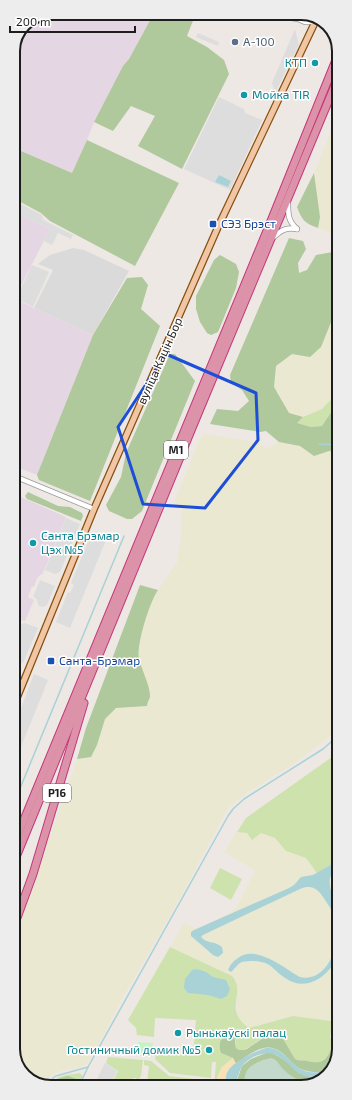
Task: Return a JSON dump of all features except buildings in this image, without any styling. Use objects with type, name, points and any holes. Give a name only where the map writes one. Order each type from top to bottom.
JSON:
[{"type":"highway","name":"М1","points":[[20,829],[332,70]]},
{"type":"highway","name":"М1","points":[[20,848],[332,92]]},
{"type":"highway","name":"Р16","points":[[20,910],[33,874],[98,659]]},
{"type":"main road","name":"вуліца Кацін Бор","points":[[20,690],[94,509],[218,227],[314,23]]},
{"type":"street","points":[[270,242],[286,228],[297,229],[290,221],[288,215],[288,198]]},
{"type":"street","points":[[20,478],[94,509]]},
{"type":"highlighted area","points":[[166,354],[256,393],[258,440],[205,508],[143,504],[118,427]]},
{"type":"shaded area","points":[[51,20],[150,20],[129,59],[123,66],[94,122],[72,173],[20,152],[20,51],[22,39],[29,29],[39,22]]},
{"type":"shaded area","points":[[295,29],[299,45],[275,93],[272,83]]},
{"type":"shaded area","points":[[198,33],[219,42],[218,46],[196,37]]},
{"type":"shaded area","points":[[219,97],[244,109],[245,113],[262,120],[230,190],[184,169]]},
{"type":"shaded area","points":[[332,130],[332,234],[318,228],[320,217],[314,173]]},
{"type":"shaded area","points":[[20,204],[42,215],[43,220],[73,235],[71,239],[58,233],[52,245],[44,241],[50,229],[20,214]]},
{"type":"shaded area","points":[[20,214],[50,229],[20,287]]},
{"type":"shaded area","points":[[73,248],[84,250],[129,271],[93,335],[34,308],[53,270],[38,264],[50,255]]},
{"type":"shaded area","points":[[32,265],[49,272],[33,307],[20,301],[20,290]]},
{"type":"shaded area","points":[[20,302],[93,335],[37,475],[20,468]]},
{"type":"shaded area","points":[[332,320],[332,398],[322,409],[303,417],[289,413],[274,387],[276,367],[292,354],[321,347]]},
{"type":"shaded area","points":[[205,434],[259,443],[267,449],[279,442],[300,446],[314,456],[332,451],[332,734],[292,765],[248,792],[228,808],[171,914],[123,997],[90,1060],[82,1067],[55,1073],[48,1080],[32,1074],[23,1063],[21,1057],[20,922],[77,759],[91,757],[97,745],[105,719],[116,708],[147,706],[150,697],[138,656],[143,626],[153,597],[177,563],[181,537],[181,518],[183,506],[174,502],[200,439]]},
{"type":"shaded area","name":"Санта Брэмар Цэх №5","points":[[20,497],[66,517],[43,573],[37,578],[34,587],[32,586],[28,597],[34,600],[25,621],[22,620],[20,625]]},
{"type":"shaded area","points":[[66,518],[80,524],[60,572],[55,574],[45,570]]},
{"type":"shaded area","points":[[91,534],[106,540],[70,628],[56,622],[68,592],[70,593],[74,585],[71,583]]},
{"type":"shaded area","points":[[40,580],[55,586],[47,605],[43,607],[39,606],[36,598],[33,597]]},
{"type":"shaded area","points":[[25,623],[38,628],[23,663],[20,664],[20,627],[21,624]]},
{"type":"shaded area","points":[[34,674],[48,680],[20,749],[20,711]]},
{"type":"shaded area","points":[[237,832],[261,833],[275,838],[286,851],[306,858],[317,873],[311,876],[306,876],[289,888],[225,917],[237,907],[255,870],[224,852]]},
{"type":"shaded area","points":[[332,877],[332,895],[331,893],[330,885]]},
{"type":"shaded area","points":[[311,887],[317,888],[332,911],[332,956],[324,969],[312,977],[300,977],[277,963],[259,955],[233,962],[228,968],[234,971],[238,965],[245,961],[263,962],[273,967],[283,977],[290,981],[303,984],[315,981],[332,966],[332,1021],[293,1016],[249,1028],[240,1021],[237,1015],[236,983],[232,976],[170,947],[184,923],[196,929],[192,931],[192,937],[213,955],[220,956],[223,953],[219,944],[210,943],[203,940],[201,937],[203,935],[300,889]]},
{"type":"shaded area","points":[[105,1063],[117,1071],[112,1080],[96,1080]]},
{"type":"green space","points":[[150,20],[193,20],[187,36],[207,47],[224,60],[229,74],[182,169],[138,146],[155,116],[131,106],[113,131],[94,122],[123,66],[129,59]]},
{"type":"green space","points":[[87,140],[179,183],[135,266],[50,221],[41,213],[20,202],[21,151],[72,173]]},
{"type":"green space","points":[[314,173],[320,217],[318,228],[304,220],[297,207]]},
{"type":"green space","points":[[289,238],[303,241],[306,249],[298,263],[299,273],[307,270],[316,255],[332,252],[332,320],[321,347],[310,357],[292,354],[276,366],[274,387],[289,413],[303,417],[297,423],[311,427],[322,426],[332,411],[332,451],[314,456],[300,446],[279,442],[266,431],[260,432],[210,424],[217,409],[238,411],[249,401],[242,390],[231,383],[230,375]]},
{"type":"green space","points":[[220,255],[236,264],[239,272],[236,288],[218,332],[211,335],[207,333],[200,322],[196,309],[196,296],[214,260]]},
{"type":"green space","points":[[142,277],[148,285],[141,309],[160,326],[90,501],[39,480],[37,475],[93,335],[127,278]]},
{"type":"green space","points":[[170,354],[175,354],[195,381],[142,511],[132,519],[127,519],[109,511],[106,505],[121,477],[126,453]]},
{"type":"green space","points":[[332,398],[332,411],[322,426],[311,427],[297,423],[303,417],[322,409]]},
{"type":"green space","points":[[28,492],[58,506],[70,507],[82,513],[83,516],[81,521],[27,499],[25,496]]},
{"type":"green space","points":[[140,585],[158,590],[151,603],[144,623],[139,652],[140,662],[150,693],[147,706],[116,708],[105,719],[97,745],[91,757],[77,759],[86,728]]},
{"type":"green space","points":[[332,757],[332,864],[317,873],[306,858],[286,851],[275,838],[261,833],[252,840],[247,833],[237,832],[246,818]]},
{"type":"green space","points":[[220,868],[242,879],[231,900],[210,888]]},
{"type":"green space","points":[[170,947],[232,976],[236,982],[237,989],[237,1014],[241,1021],[249,1028],[293,1016],[332,1021],[330,1038],[332,1039],[332,1051],[327,1057],[318,1063],[313,1063],[295,1059],[282,1037],[264,1037],[247,1049],[239,1050],[236,1048],[236,1041],[229,1035],[224,1036],[219,1046],[221,1053],[233,1058],[222,1067],[217,1078],[221,1080],[214,1080],[216,1062],[212,1062],[211,1078],[170,1073],[155,1059],[156,1054],[159,1053],[193,1055],[196,1020],[155,1018],[154,1037],[137,1035],[136,1028],[128,1020]]},
{"type":"green space","points":[[274,1034],[282,1037],[295,1059],[298,1060],[320,1062],[327,1057],[332,1048],[332,1053],[329,1063],[323,1071],[312,1072],[299,1068],[280,1051],[272,1048],[263,1048],[258,1050],[236,1064],[233,1058],[221,1053],[221,1041],[228,1035],[234,1038],[236,1048],[239,1050],[247,1049],[263,1038]]},
{"type":"green space","points":[[138,1042],[153,1043],[152,1057],[147,1057],[147,1051],[143,1050],[142,1056],[137,1056]]},
{"type":"green space","points":[[266,1053],[272,1053],[310,1077],[316,1076],[301,1080],[237,1080],[242,1066],[251,1059]]},
{"type":"green space","points":[[108,1057],[143,1060],[141,1076],[139,1080],[133,1078],[132,1080],[114,1080],[118,1071],[106,1063]]},
{"type":"green space","points":[[271,1058],[277,1061],[282,1068],[298,1080],[244,1080],[248,1069],[263,1060]]},
{"type":"green space","points":[[144,1060],[151,1061],[169,1076],[203,1080],[147,1080],[149,1066],[144,1065]]},
{"type":"green space","points":[[80,1073],[83,1076],[81,1080],[55,1080],[59,1077]]},
{"type":"green space","points":[[68,1076],[76,1080],[56,1080]]},
{"type":"sand","points":[[233,1058],[236,1064],[227,1072],[225,1080],[217,1078],[222,1067]]},
{"type":"water","points":[[219,175],[231,181],[228,187],[215,182]]},
{"type":"water","points":[[332,864],[330,887],[332,893],[332,912],[317,890],[312,887],[308,887],[300,889],[203,935],[201,937],[203,939],[222,947],[223,953],[218,957],[213,955],[191,936],[191,932],[194,930],[289,888],[301,877],[313,875]]},
{"type":"water","points":[[245,954],[261,955],[278,963],[300,977],[309,977],[318,974],[330,961],[332,956],[332,967],[322,977],[312,982],[301,984],[290,981],[268,964],[260,962],[242,962],[231,972],[228,970],[235,960]]},
{"type":"water","points":[[197,969],[206,972],[213,977],[226,980],[230,989],[227,996],[221,999],[208,995],[188,993],[184,988],[185,979],[192,970]]},
{"type":"water","points":[[266,1048],[280,1051],[302,1070],[310,1072],[323,1071],[315,1077],[306,1076],[296,1072],[278,1056],[268,1053],[258,1055],[248,1060],[241,1068],[237,1080],[226,1080],[226,1074],[231,1067],[257,1051]]},
{"type":"waterway","points":[[319,444],[332,445]]},
{"type":"waterway","points":[[20,788],[124,536]]},
{"type":"waterway","points":[[82,1080],[233,809],[244,799],[323,749],[332,741]]},
{"type":"waterway","points":[[52,1080],[56,1076],[88,1067]]},
{"type":"place","name":"А-100","points":[[235,42]]},
{"type":"place","name":"КТП","points":[[315,63]]},
{"type":"place","name":"Мойка TIR","points":[[244,95]]},
{"type":"place","name":"СЭЗ Брэст","points":[[213,224]]},
{"type":"place","name":"Санта Брэмар Цэх №5","points":[[33,543]]},
{"type":"place","name":"Санта-Брэмар","points":[[51,661]]},
{"type":"place","name":"Рынькаўскi палац","points":[[178,1033]]},
{"type":"place","name":"Гостиничный домик №5","points":[[209,1050]]}]
